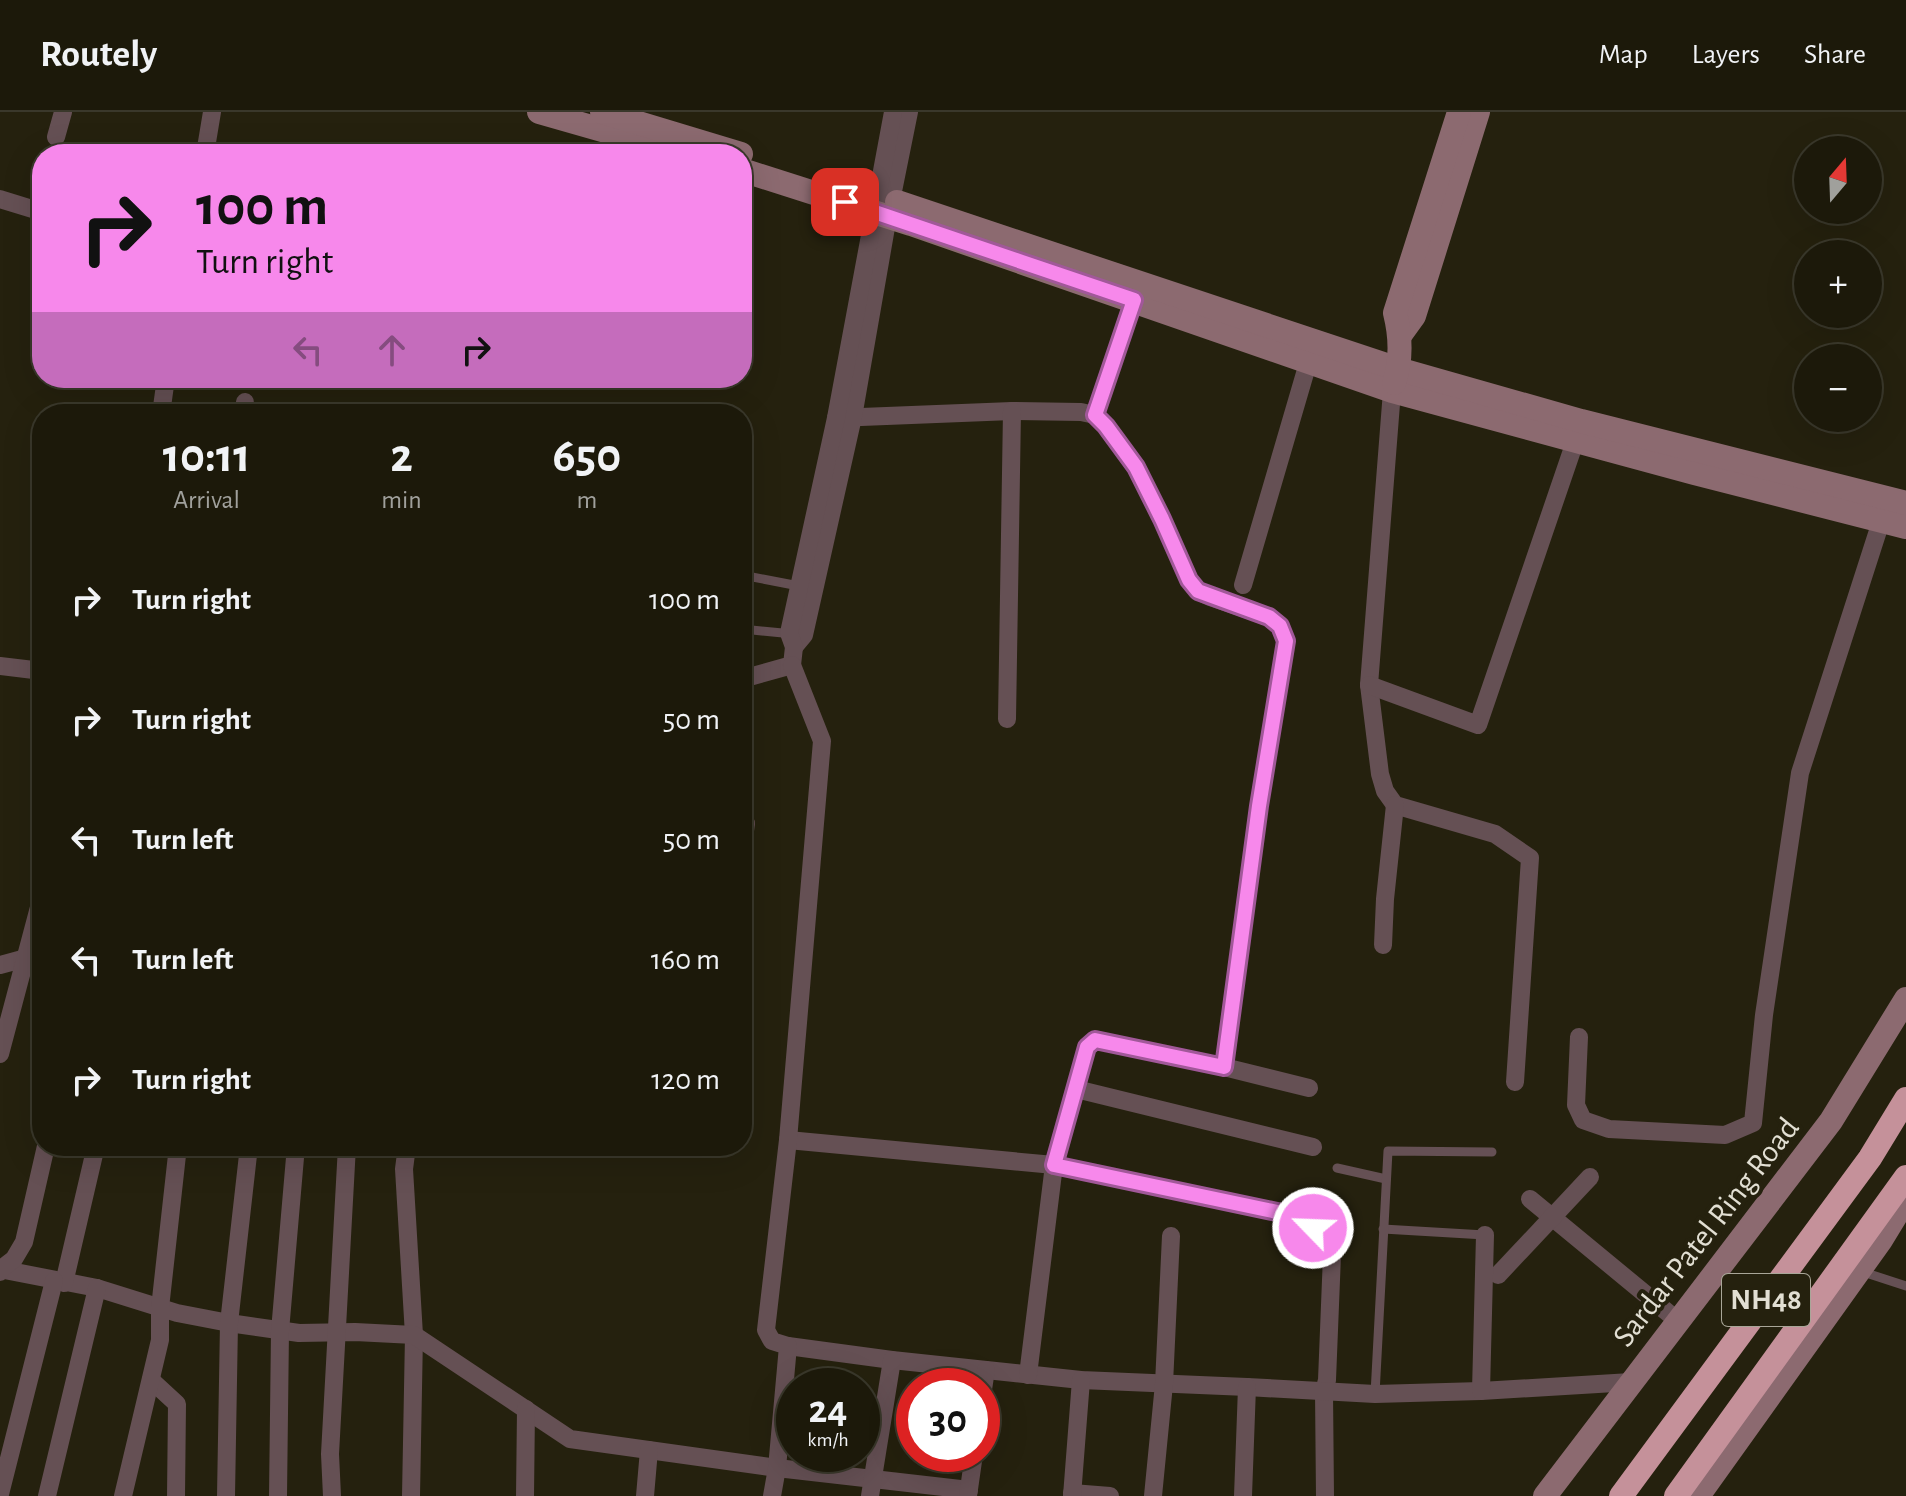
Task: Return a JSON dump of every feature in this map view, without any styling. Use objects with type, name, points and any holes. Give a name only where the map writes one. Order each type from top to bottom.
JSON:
[{"type":"highway","name":"NH48","points":[[1621,1496],[1861,1170],[1906,1099]]},
{"type":"highway","name":"NH48","points":[[1676,1496],[1906,1177]]},
{"type":"street","points":[[56,137],[63,112]]},
{"type":"street","points":[[207,144],[212,112]]},
{"type":"street","points":[[539,112],[651,144]]},
{"type":"street","points":[[602,112],[709,144]]},
{"type":"street","points":[[752,673],[795,645],[845,418],[883,206],[893,112]]},
{"type":"street","points":[[883,206],[909,112]]},
{"type":"street","points":[[1459,112],[1395,313],[1401,334],[1369,685],[1380,774],[1385,791],[1395,805],[1495,834],[1530,858],[1515,1082]]},
{"type":"street","points":[[1401,334],[1414,316],[1478,112]]},
{"type":"street","points":[[752,158],[1308,363],[1395,380]]},
{"type":"street","points":[[752,173],[883,206],[1395,380],[1579,431],[1892,508],[1906,527]]},
{"type":"street","points":[[0,199],[32,209]]},
{"type":"street","points":[[1095,415],[1134,300]]},
{"type":"street","points":[[1243,585],[1308,363]]},
{"type":"street","points":[[845,418],[1012,411],[1095,415],[1136,467],[1189,580],[1198,591],[1269,617],[1280,626],[1286,641],[1259,806],[1224,1067]]},
{"type":"street","points":[[1007,719],[1012,411]]},
{"type":"street","points":[[845,418],[799,586],[795,645],[822,741],[788,1140],[766,1330],[772,1341],[788,1346],[967,1368]]},
{"type":"street","points":[[1369,685],[1478,725],[1579,431]]},
{"type":"street","points":[[1579,1037],[1576,1105],[1583,1120],[1609,1129],[1725,1135],[1753,1123],[1764,1015],[1800,773],[1892,508]]},
{"type":"street","points":[[0,666],[32,670]]},
{"type":"street","points":[[1383,945],[1395,805]]},
{"type":"street","points":[[0,1054],[32,935]]},
{"type":"street","points":[[0,965],[26,958]]},
{"type":"street","name":"Sardar Patel Ring Road","points":[[1545,1496],[1831,1121],[1906,999]]},
{"type":"street","points":[[1028,1375],[1054,1165],[1087,1047],[1095,1040],[1309,1088]]},
{"type":"street","points":[[1076,1089],[1313,1147]]},
{"type":"street","points":[[788,1140],[1054,1165],[1296,1216],[1329,1240],[1332,1255],[1324,1392],[1325,1496]]},
{"type":"street","points":[[0,1270],[14,1259],[24,1242],[44,1156]]},
{"type":"street","points":[[0,1494],[93,1156]]},
{"type":"street","points":[[123,1496],[160,1340],[160,1308],[177,1156]]},
{"type":"street","points":[[226,1496],[229,1323],[248,1156]]},
{"type":"street","points":[[278,1496],[280,1331],[295,1156]]},
{"type":"street","points":[[332,1496],[330,1454],[346,1156]]},
{"type":"street","points":[[406,1156],[414,1335],[411,1496]]},
{"type":"street","points":[[1498,1275],[1590,1177]]},
{"type":"street","points":[[1530,1199],[1678,1321]]},
{"type":"street","points":[[1698,1496],[1881,1240],[1906,1199]]},
{"type":"street","points":[[1481,1391],[1485,1235]]},
{"type":"street","points":[[1153,1496],[1164,1384],[1171,1236]]},
{"type":"street","points":[[0,1270],[97,1288],[160,1308],[229,1323],[299,1333],[414,1335],[570,1439],[776,1468]]},
{"type":"street","points":[[47,1496],[97,1288]]},
{"type":"street","points":[[786,1368],[788,1346]]},
{"type":"street","points":[[871,1488],[892,1360]]},
{"type":"street","points":[[1000,1372],[1081,1380],[1375,1394],[1631,1382]]},
{"type":"street","points":[[151,1380],[177,1404],[176,1496]]},
{"type":"street","points":[[1081,1380],[1072,1495],[1110,1496]]},
{"type":"street","points":[[1243,1496],[1247,1387]]},
{"type":"street","points":[[525,1496],[526,1409]]},
{"type":"street","points":[[645,1496],[649,1450]]},
{"type":"street","points":[[772,1496],[776,1472]]},
{"type":"street","points":[[796,1472],[871,1488],[968,1493],[971,1472]]},
{"type":"lane","points":[[752,577],[799,586]]},
{"type":"lane","points":[[752,632],[795,645]]},
{"type":"lane","points":[[1375,1394],[1388,1151],[1492,1152]]},
{"type":"lane","points":[[1337,1168],[1386,1179]]},
{"type":"lane","points":[[1383,1229],[1485,1235]]},
{"type":"lane","points":[[1858,1271],[1906,1286]]},
{"type":"route","points":[[845,202],[1134,300],[1095,415],[1136,467],[1189,580],[1198,591],[1269,617],[1280,626],[1286,641],[1259,806],[1224,1067],[1095,1040],[1087,1047],[1054,1165],[1296,1216],[1313,1228]]}]
